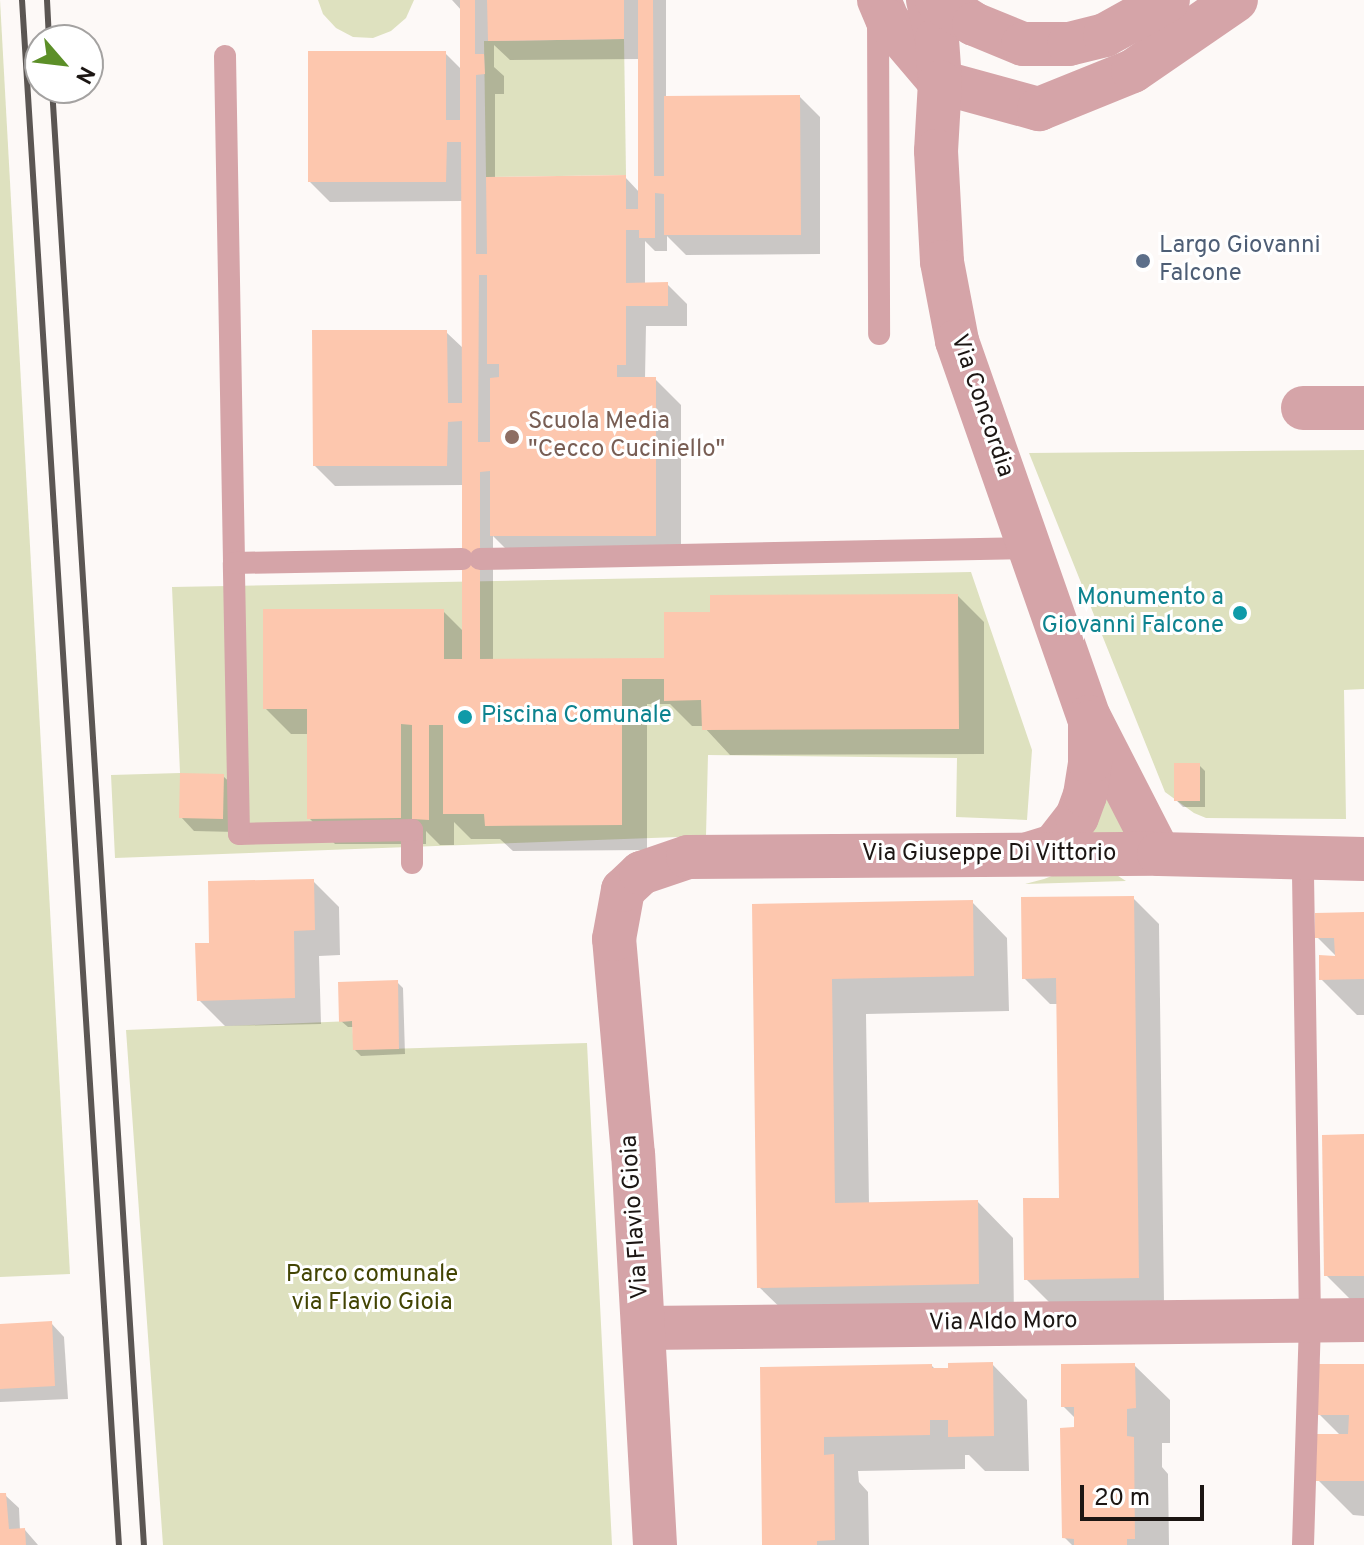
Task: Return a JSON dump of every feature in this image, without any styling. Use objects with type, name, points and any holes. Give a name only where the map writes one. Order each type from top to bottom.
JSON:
[{"type":"street","points":[[878,0],[888,21],[940,82],[1039,109]]},
{"type":"street","name":"Via Concordia","points":[[928,0],[937,39],[940,82],[936,151],[942,262],[957,341],[1089,717],[1159,854]]},
{"type":"street","points":[[937,0],[974,24],[1023,44],[1069,44],[1105,35],[1168,0]]},
{"type":"street","points":[[936,151],[950,131],[974,114],[1039,109],[1133,71],[1236,0]]},
{"type":"street","points":[[1303,408],[1364,408]]},
{"type":"street","name":"Via Concordia","points":[[1028,854],[1054,846],[1077,817],[1085,795],[1090,762],[1089,717]]},
{"type":"street","name":"Via Giuseppe Di Vittorio","points":[[623,890],[641,873],[688,857],[1159,854],[1364,859]]},
{"type":"street","name":"Via Flavio Gioia","points":[[623,890],[614,939],[643,1328],[655,1545]]},
{"type":"street","name":"Via Aldo Moro","points":[[643,1328],[1364,1320]]},
{"type":"lane","points":[[878,0],[879,334]]},
{"type":"lane","points":[[225,56],[239,834],[412,830],[412,863]]},
{"type":"lane","points":[[234,563],[1030,548]]},
{"type":"lane","points":[[1303,859],[1310,1320],[1303,1545]]},
{"type":"green space","points":[[0,0],[70,1274],[0,1277]]},
{"type":"green space","points":[[318,0],[414,0],[406,18],[391,31],[373,38],[353,37],[336,28],[323,14]]},
{"type":"green space","points":[[624,39],[626,175],[486,177],[484,41]]},
{"type":"green space","points":[[1364,450],[1364,689],[1344,690],[1346,819],[1206,818],[1194,813],[1165,792],[1029,453]]},
{"type":"green space","points":[[971,572],[1032,750],[1027,820],[956,817],[957,758],[708,755],[706,836],[115,858],[111,775],[180,773],[172,587]]},
{"type":"green space","points":[[1099,786],[1141,840],[1083,841]]},
{"type":"green space","points":[[1093,860],[1126,881],[1025,884],[1044,879]]},
{"type":"green space","name":"Parco comunale via Flavio Gioia","points":[[352,1021],[354,1050],[587,1043],[612,1545],[163,1545],[126,1030]]},
{"type":"building","points":[[460,0],[475,0],[475,54],[484,54],[485,74],[476,75],[476,254],[487,254],[486,177],[626,175],[626,209],[638,209],[638,0],[653,0],[654,176],[664,176],[664,96],[800,95],[801,235],[664,235],[664,194],[655,193],[655,238],[639,238],[639,230],[626,230],[626,283],[668,282],[668,306],[626,306],[626,365],[617,365],[617,377],[656,377],[656,536],[490,536],[490,471],[480,472],[480,659],[664,658],[664,612],[710,612],[710,595],[958,594],[959,729],[702,730],[701,700],[664,701],[664,679],[622,679],[622,825],[485,826],[484,814],[443,814],[443,725],[429,725],[429,820],[412,819],[412,725],[401,724],[401,818],[307,819],[307,709],[263,709],[263,609],[444,609],[444,659],[462,659],[462,421],[448,422],[447,466],[313,466],[312,330],[447,330],[448,403],[462,403],[461,142],[447,142],[446,182],[308,182],[308,51],[446,51],[446,120],[460,120]],"holes":[[[479,275],[487,275],[487,364],[499,364],[499,377],[490,378],[490,442],[478,442]]]},
{"type":"building","points":[[487,0],[624,0],[624,39],[488,41]]},
{"type":"building","points":[[1174,763],[1200,763],[1200,801],[1174,801]]},
{"type":"building","points":[[180,773],[224,774],[223,819],[179,818]]},
{"type":"building","points":[[314,879],[315,930],[294,931],[295,998],[197,1001],[195,943],[209,943],[208,881]]},
{"type":"building","points":[[1134,896],[1139,1278],[1024,1280],[1023,1198],[1059,1198],[1056,978],[1022,979],[1021,897]]},
{"type":"building","points":[[973,900],[974,976],[832,979],[835,1203],[978,1200],[979,1284],[757,1288],[752,904]]},
{"type":"building","points":[[1364,912],[1364,979],[1319,980],[1319,955],[1335,956],[1334,938],[1315,938],[1315,913]]},
{"type":"building","points":[[398,980],[399,1049],[353,1050],[352,1021],[339,1022],[338,982]]},
{"type":"building","points":[[1364,1134],[1364,1276],[1324,1276],[1322,1135]]},
{"type":"building","points":[[52,1321],[55,1386],[0,1389],[0,1324]]},
{"type":"building","points":[[993,1362],[994,1436],[948,1437],[948,1420],[930,1420],[930,1435],[824,1437],[824,1455],[834,1454],[835,1540],[817,1541],[817,1545],[762,1545],[760,1367],[932,1364],[932,1368],[948,1368],[948,1363]]},
{"type":"building","points":[[1135,1363],[1136,1408],[1127,1409],[1127,1436],[1134,1437],[1135,1539],[1127,1539],[1127,1545],[1074,1545],[1074,1539],[1062,1538],[1060,1428],[1074,1427],[1074,1407],[1061,1407],[1061,1364]]},
{"type":"building","points":[[1318,1364],[1364,1364],[1364,1481],[1316,1481],[1316,1434],[1348,1434],[1349,1415],[1317,1415]]},
{"type":"building","points":[[0,1493],[6,1493],[9,1529],[25,1528],[26,1545],[0,1545]]},
{"type":"railway","points":[[22,0],[119,1545]]},
{"type":"railway","points":[[47,0],[48,24]]},
{"type":"railway","points":[[53,104],[144,1545]]},
{"type":"place","name":"Largo Giovanni Falcone","points":[[1143,261]]},
{"type":"place","name":"Scuola Media \"Cecco Cuciniello\"","points":[[512,437]]},
{"type":"place","name":"Monumento a Giovanni Falcone","points":[[1240,613]]},
{"type":"place","name":"Piscina Comunale","points":[[465,717]]}]
